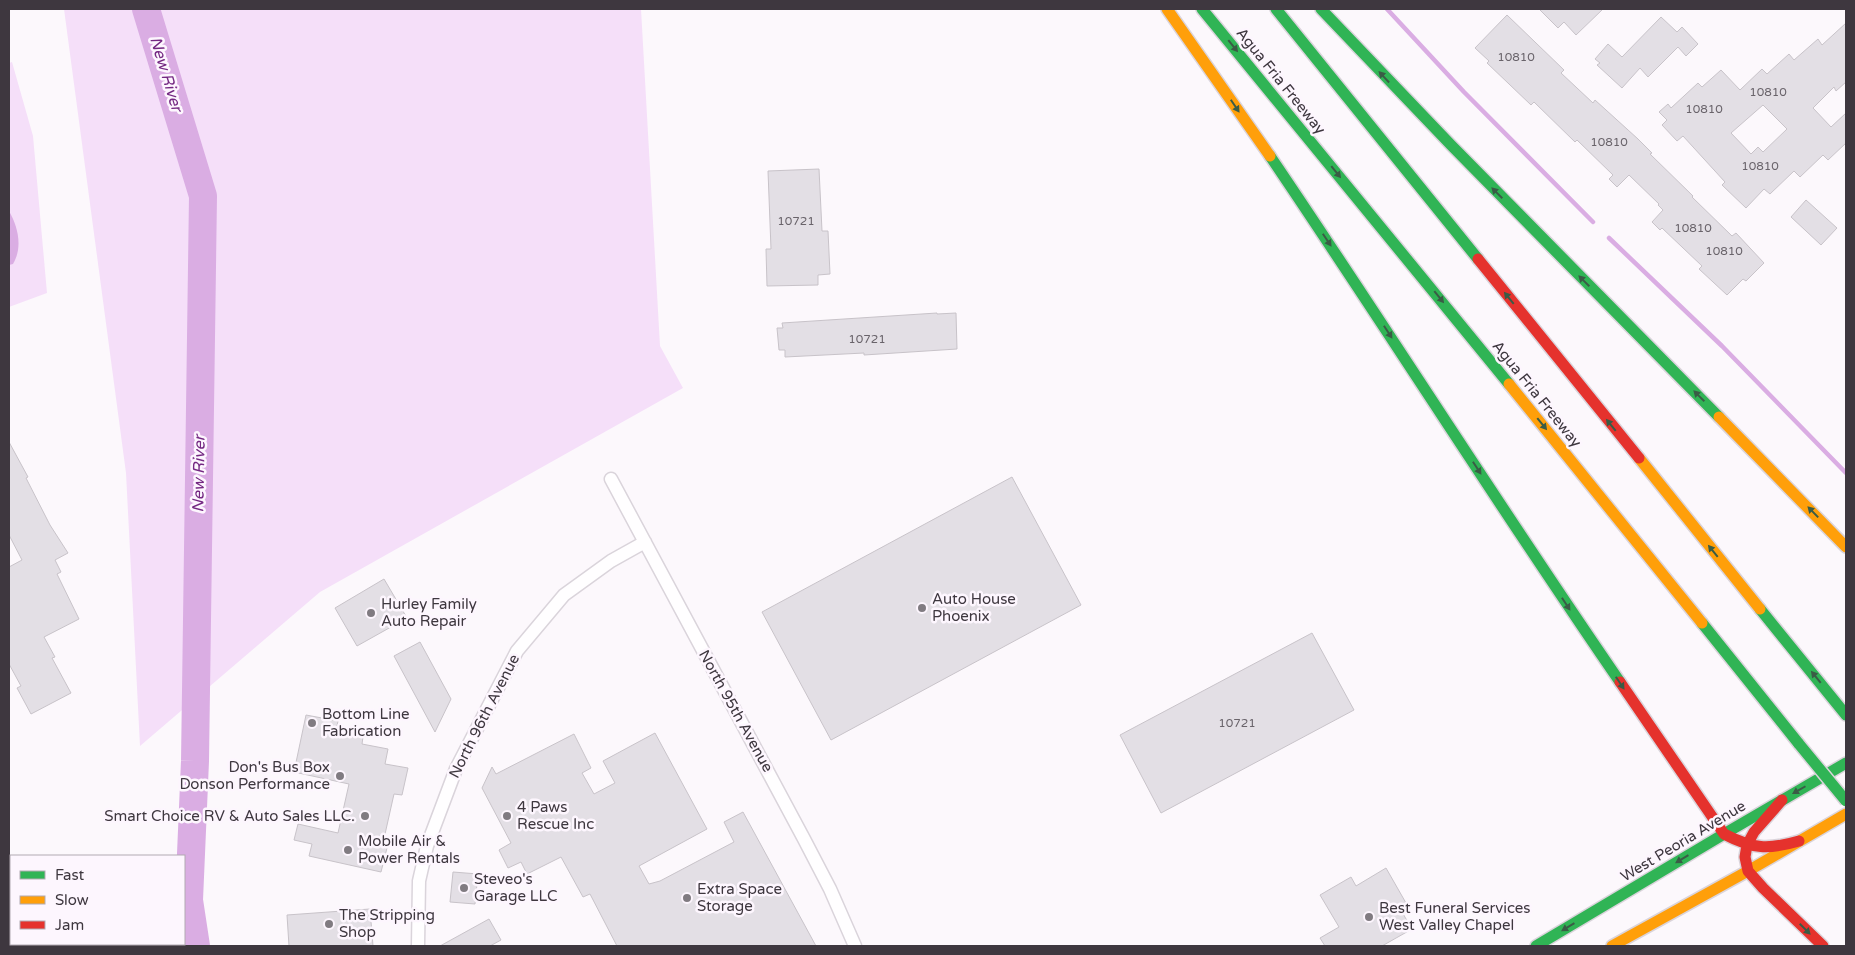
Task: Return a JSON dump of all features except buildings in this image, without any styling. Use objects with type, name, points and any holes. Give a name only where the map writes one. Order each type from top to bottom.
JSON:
[{"type":"main road","points":[[1167,9],[1223,87],[1362,292],[1570,610],[1724,834],[1748,845],[1771,849],[1799,841]]},
{"type":"main road","name":"Agua Fria Freeway","points":[[1202,9],[1467,331],[1846,801]]},
{"type":"main road","points":[[1276,9],[1846,715]]},
{"type":"main road","points":[[1321,9],[1442,138],[1678,374],[1846,547]]},
{"type":"main road","name":"West Peoria Avenue","points":[[1536,946],[1846,763]]},
{"type":"main road","points":[[1782,800],[1754,832],[1745,857],[1748,871],[1823,946]]},
{"type":"main road","points":[[1612,946],[1846,814]]},
{"type":"street","name":"North 95th Avenue","points":[[611,479],[804,839],[830,889],[855,946]]},
{"type":"street","name":"North 96th Avenue","points":[[418,946],[419,881],[427,846],[456,769],[517,651],[564,595],[611,561],[645,542]]},
{"type":"shaded area","points":[[64,9],[641,9],[660,346],[683,388],[320,592],[140,746],[126,473]]},
{"type":"shaded area","points":[[12,62],[33,136],[47,293],[9,307],[9,63]]},
{"type":"shaded area","points":[[9,211],[17,230],[19,244],[13,264],[9,265]]},
{"type":"waterway","name":"New River","points":[[146,9],[203,196],[195,761],[189,900],[196,946]]},
{"type":"waterway","points":[[1387,9],[1464,92],[1593,222]]},
{"type":"waterway","points":[[1609,238],[1722,346],[1846,473]]},
{"type":"traffic: fast","points":[[1202,9],[1509,384]]},
{"type":"traffic: fast","points":[[1276,9],[1478,259]]},
{"type":"traffic: fast","points":[[1321,9],[1451,145],[1719,417]]},
{"type":"traffic: fast","points":[[1270,156],[1531,551],[1620,682]]},
{"type":"traffic: fast","points":[[1760,609],[1846,715]]},
{"type":"traffic: fast","points":[[1702,623],[1799,744]]},
{"type":"traffic: fast","points":[[1799,744],[1846,801]]},
{"type":"traffic: fast","points":[[1724,834],[1846,763]]},
{"type":"traffic: fast","points":[[1536,946],[1724,834]]},
{"type":"traffic: slow","points":[[1167,9],[1270,156]]},
{"type":"traffic: slow","points":[[1509,384],[1702,623]]},
{"type":"traffic: slow","points":[[1719,417],[1846,547]]},
{"type":"traffic: slow","points":[[1639,458],[1760,609]]},
{"type":"traffic: slow","points":[[1748,871],[1846,814]]},
{"type":"traffic: slow","points":[[1612,946],[1748,871]]},
{"type":"traffic: jam","points":[[1478,259],[1639,458]]},
{"type":"traffic: jam","points":[[1620,682],[1724,834],[1744,843],[1769,847],[1799,841]]},
{"type":"traffic: jam","points":[[1782,800],[1754,832],[1747,845],[1745,857],[1748,871],[1823,946]]},
{"type":"place","name":"Auto House Phoenix","points":[[922,608]]},
{"type":"place","name":"Hurley Family Auto Repair","points":[[371,613]]},
{"type":"place","name":"Bottom Line Fabrication","points":[[312,723]]},
{"type":"place","name":"Don's Bus Box Donson Performance","points":[[340,776]]},
{"type":"place","name":"Smart Choice RV & Auto Sales LLC.","points":[[365,816]]},
{"type":"place","name":"4 Paws Rescue Inc","points":[[507,816]]},
{"type":"place","name":"Mobile Air & Power Rentals","points":[[348,850]]},
{"type":"place","name":"Steveo's Garage LLC","points":[[464,888]]},
{"type":"place","name":"Extra Space Storage","points":[[687,898]]},
{"type":"place","name":"Best Funeral Services West Valley Chapel","points":[[1369,917]]},
{"type":"place","name":"The Stripping Shop","points":[[329,924]]}]
